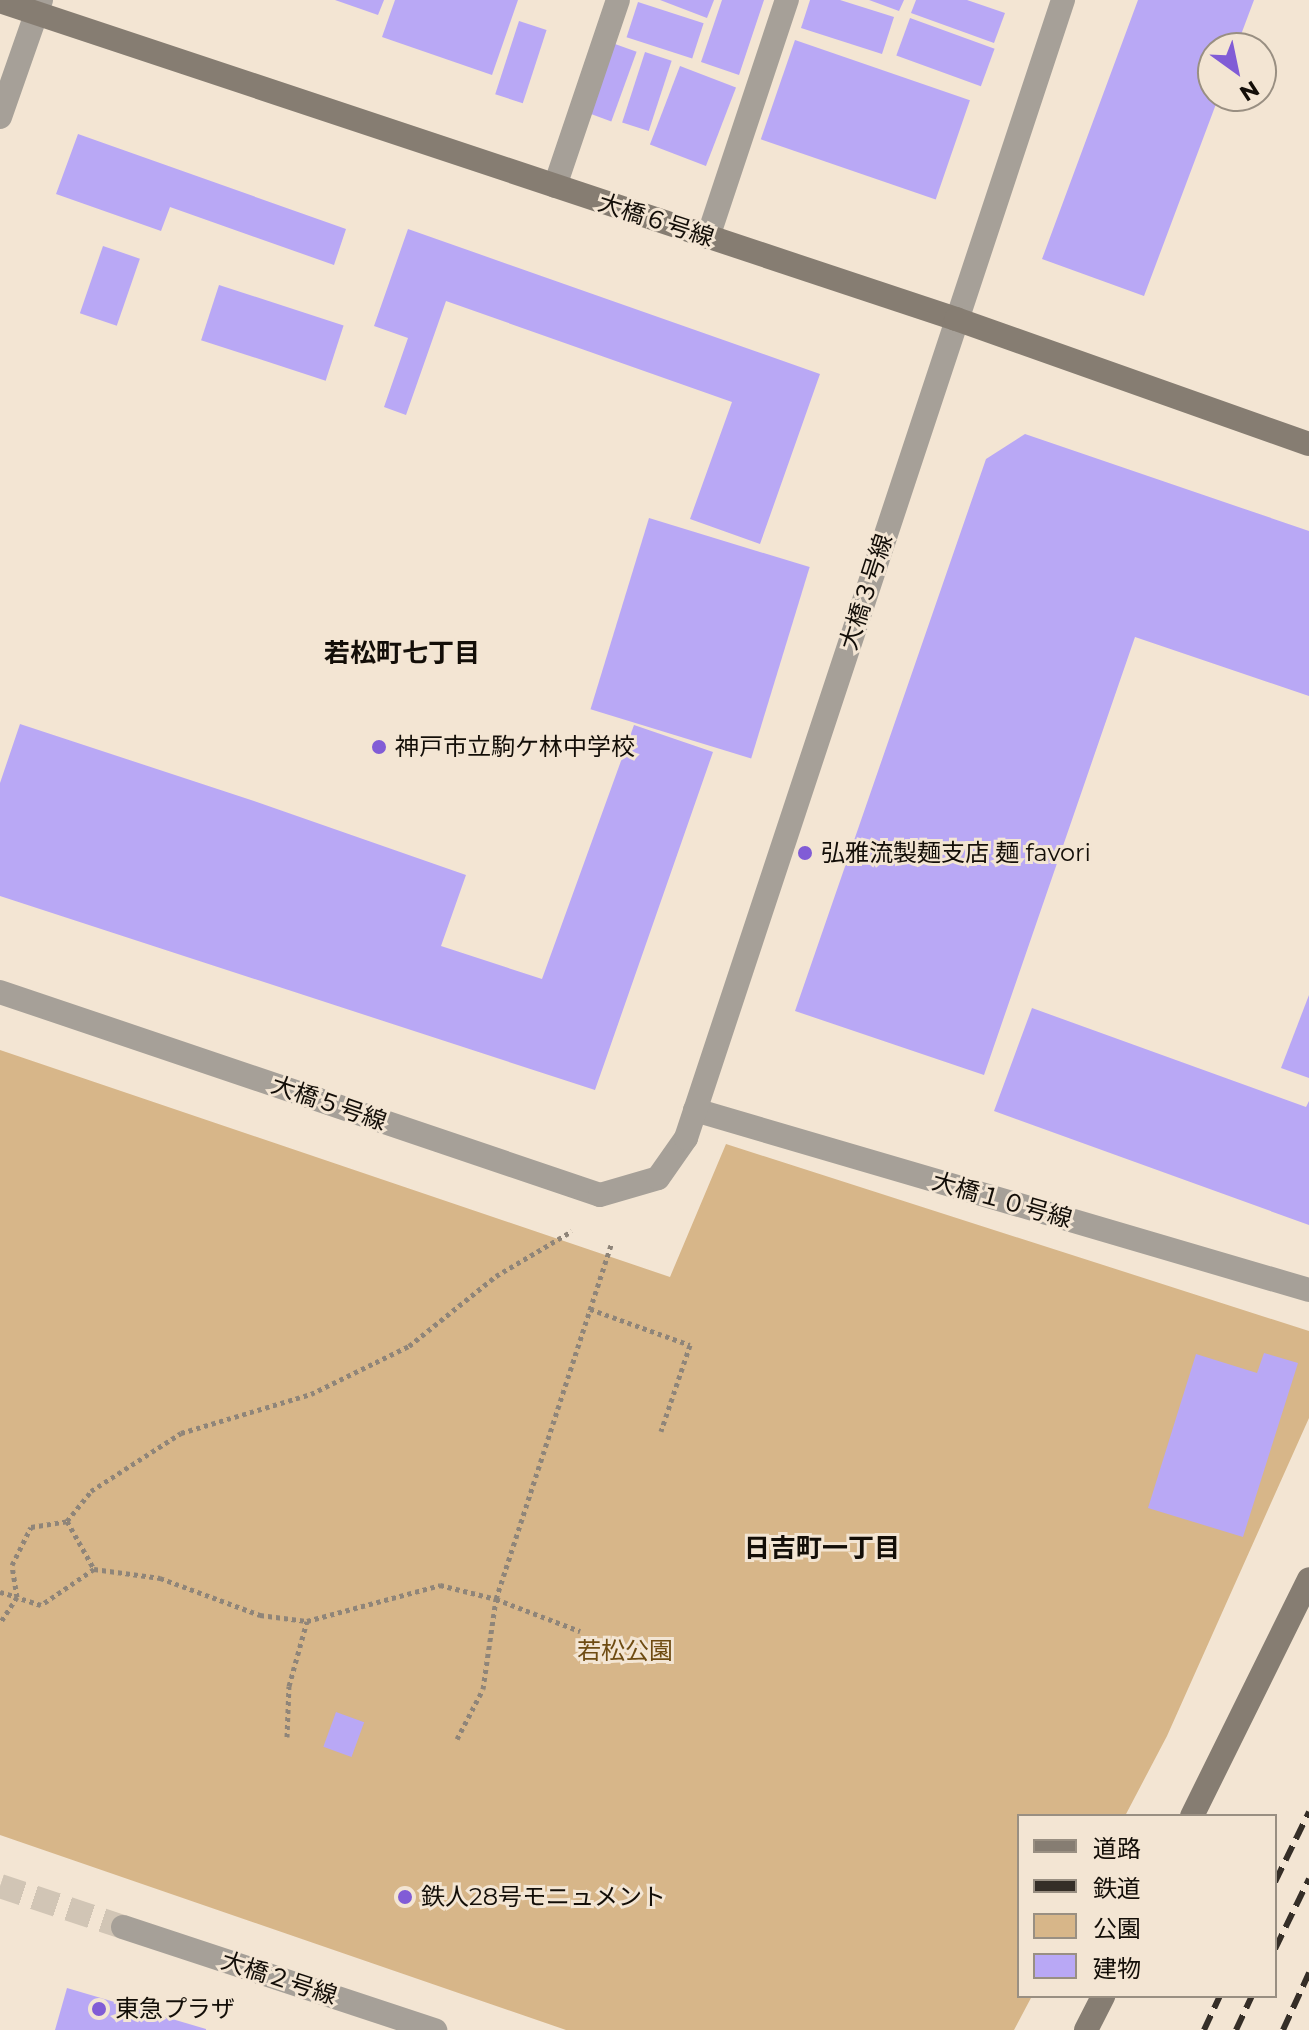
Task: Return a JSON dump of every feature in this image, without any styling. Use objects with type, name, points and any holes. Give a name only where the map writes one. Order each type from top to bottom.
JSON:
[{"type":"street","points":[[555,186],[618,0]]},
{"type":"street","points":[[708,237],[787,0]]},
{"type":"street","name":"大橋３号線","points":[[658,1178],[686,1138],[1063,0]]},
{"type":"street","name":"大橋６号線","points":[[0,1],[39,7],[555,186],[956,319],[1309,444]]},
{"type":"street","points":[[0,117],[39,7]]},
{"type":"street","name":"大橋５号線","points":[[0,992],[600,1195],[658,1178]]},
{"type":"street","name":"大橋１０号線","points":[[695,1110],[1309,1290]]},
{"type":"street","points":[[1193,1814],[1309,1579]]},
{"type":"street","name":"大橋２号線","points":[[123,1927],[435,2030]]},
{"type":"street","points":[[1086,2030],[1102,1998]]},
{"type":"path","points":[[0,1623],[17,1597],[12,1565],[31,1527],[67,1521],[91,1491],[181,1433],[311,1394],[409,1346],[496,1276],[576,1228]]},
{"type":"path","points":[[457,1739],[483,1689],[496,1599],[612,1243]]},
{"type":"path","points":[[590,1309],[690,1345],[661,1431]]},
{"type":"path","points":[[67,1521],[94,1569]]},
{"type":"path","points":[[0,1592],[41,1605],[94,1569],[160,1578],[260,1615],[307,1621],[440,1585],[496,1599],[580,1631]]},
{"type":"path","points":[[287,1737],[289,1686],[307,1621]]},
{"type":"green space","name":"若松公園","points":[[0,1050],[670,1277],[726,1144],[1309,1331],[1309,1418],[1167,1736],[1126,1814],[1017,1814],[1017,1998],[1031,1998],[1014,2030],[566,2030],[0,1835]]},
{"type":"building","points":[[335,0],[384,0],[378,15]]},
{"type":"building","points":[[395,0],[518,0],[492,75],[382,37]]},
{"type":"building","points":[[660,0],[714,0],[707,18]]},
{"type":"building","points":[[722,0],[764,0],[739,75],[701,62]]},
{"type":"building","points":[[810,0],[840,0],[894,17],[882,54],[801,28]]},
{"type":"building","points":[[869,0],[904,0],[899,11]]},
{"type":"building","points":[[916,0],[967,0],[1005,13],[994,43],[911,13]]},
{"type":"building","points":[[1138,0],[1254,0],[1242,32],[1197,32],[1197,112],[1213,112],[1144,296],[1042,259]]},
{"type":"building","points":[[638,2],[704,23],[692,59],[627,37]]},
{"type":"building","points":[[910,18],[995,49],[981,86],[896,56]]},
{"type":"building","points":[[519,21],[547,30],[523,103],[495,94]]},
{"type":"building","points":[[795,40],[970,100],[936,200],[761,139]]},
{"type":"building","points":[[615,44],[637,52],[611,121],[590,114]]},
{"type":"building","points":[[645,52],[672,61],[649,131],[622,122]]},
{"type":"building","points":[[680,66],[736,88],[706,166],[650,144]]},
{"type":"building","points":[[78,134],[346,229],[334,265],[170,207],[161,231],[56,194]]},
{"type":"building","points":[[408,229],[820,374],[760,544],[690,519],[732,402],[446,301],[406,415],[384,407],[408,338],[374,326]]},
{"type":"building","points":[[103,246],[140,259],[117,326],[80,313]]},
{"type":"building","points":[[219,285],[344,325],[326,381],[201,340]]},
{"type":"building","points":[[1025,434],[1309,531],[1309,696],[1135,637],[984,1075],[795,1011],[986,459]]},
{"type":"building","points":[[649,518],[810,567],[751,758],[591,709]]},
{"type":"building","points":[[20,724],[466,875],[441,946],[542,979],[634,725],[713,752],[595,1090],[0,896],[0,783]]},
{"type":"building","points":[[1309,995],[1309,1078],[1281,1068]]},
{"type":"building","points":[[1032,1008],[1306,1107],[1309,1101],[1309,1225],[994,1111]]},
{"type":"building","points":[[1264,1353],[1298,1363],[1243,1537],[1148,1508],[1196,1354],[1257,1373]]},
{"type":"building","points":[[336,1712],[364,1722],[352,1757],[323,1747]]},
{"type":"building","name":"東急プラザ","points":[[67,1988],[206,2029],[206,2030],[55,2030]]},
{"type":"tunnel","points":[[0,1886],[123,1927]]},
{"type":"railway","points":[[1277,1878],[1309,1812]]},
{"type":"railway","points":[[1277,1945],[1309,1879]]},
{"type":"railway","points":[[1283,2030],[1309,1973]]},
{"type":"railway","points":[[1204,2030],[1219,1998]]},
{"type":"railway","points":[[1236,2030],[1251,1998]]},
{"type":"place","name":"神戸市立駒ケ林中学校","points":[[379,747]]},
{"type":"place","name":"弘雅流製麺支店 麺 favori","points":[[805,853]]},
{"type":"place","name":"鉄人28号モニュメント","points":[[405,1897]]},
{"type":"place","name":"東急プラザ","points":[[99,2009]]},
{"type":"district","name":"若松町七丁目","points":[[402,654]]},
{"type":"district","name":"日吉町一丁目","points":[[822,1549]]}]
